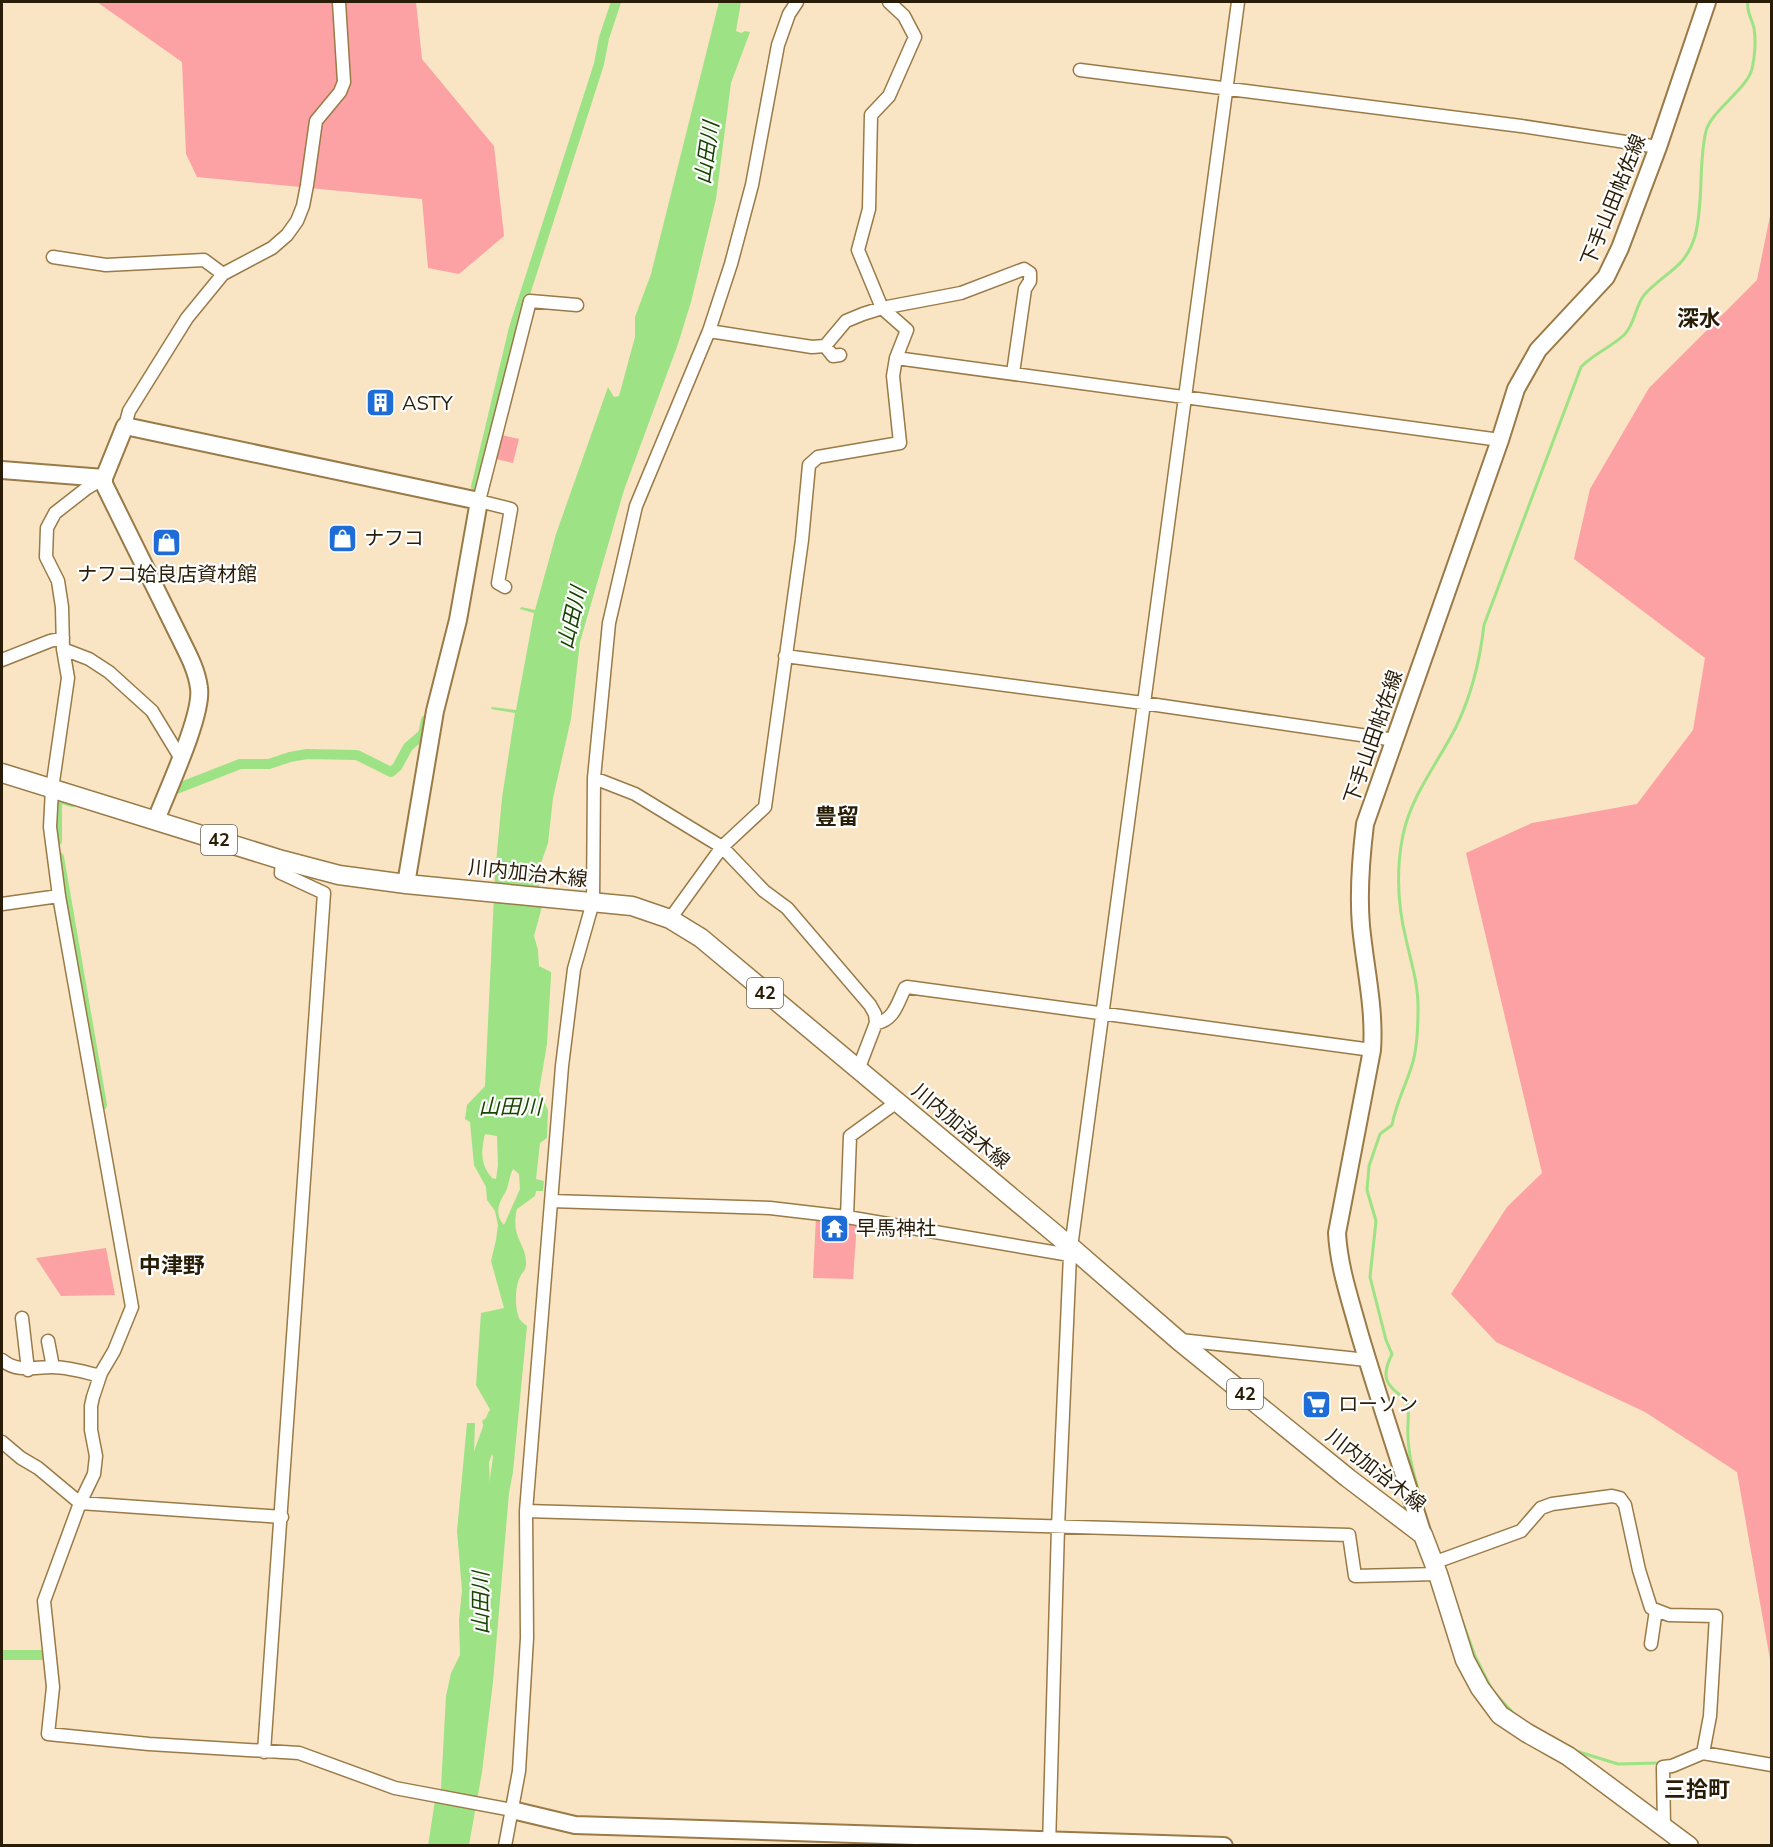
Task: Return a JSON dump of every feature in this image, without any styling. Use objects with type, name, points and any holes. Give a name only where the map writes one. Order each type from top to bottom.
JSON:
[{"type":"main road","name":"川内加治木線","points":[[2,773],[282,860],[339,875],[406,884],[632,906],[670,919],[701,938],[1070,1251],[1348,1478],[1423,1535],[1465,1660],[1480,1688],[1500,1715],[1568,1756],[1689,1845]]},
{"type":"street","points":[[156,820],[200,702],[200,688],[195,670],[104,484],[104,478],[129,411],[187,318],[223,274],[272,248],[287,235],[297,221],[307,185],[316,121],[340,92],[344,82],[339,2]]},
{"type":"street","points":[[505,1845],[507,1809],[519,1771],[527,1638],[526,1511],[550,1201],[562,1066],[574,969],[590,901],[594,778],[609,623],[636,506],[709,331],[731,264],[752,185],[778,45],[789,14],[797,2]]},
{"type":"street","points":[[670,919],[722,847],[765,807],[784,656],[802,540],[809,465],[818,457],[900,443],[893,376],[896,358],[907,330],[882,308],[858,250],[869,209],[871,115],[889,96],[915,37],[904,16],[889,2]]},
{"type":"street","points":[[1050,1842],[1058,1527],[1070,1251],[1238,2]]},
{"type":"street","name":"下手山田帖佐線","points":[[1423,1535],[1367,1360],[1340,1264],[1337,1233],[1372,1050],[1372,1006],[1361,924],[1362,851],[1365,824],[1500,440],[1516,388],[1538,350],[1606,277],[1620,248],[1658,147],[1707,2]]},
{"type":"street","points":[[1080,70],[1521,126],[1658,147]]},
{"type":"street","points":[[53,257],[106,265],[204,260],[223,274]]},
{"type":"street","points":[[709,331],[812,347],[825,346],[846,321],[882,308],[961,293],[1024,269],[1030,273],[1030,281],[1025,289],[1013,373]]},
{"type":"street","points":[[406,884],[435,711],[458,620],[478,501],[530,301],[577,305]]},
{"type":"street","points":[[825,346],[833,356],[840,356]]},
{"type":"street","points":[[896,358],[1500,440]]},
{"type":"street","points":[[124,426],[511,509],[498,583],[506,586]]},
{"type":"street","points":[[2,470],[104,478]]},
{"type":"street","points":[[104,478],[55,513],[47,528],[46,557],[58,581],[62,607],[63,644],[69,678],[52,789],[50,827],[132,1306],[114,1351],[100,1376],[90,1406],[96,1465],[94,1474],[80,1503],[44,1601],[52,1687],[48,1734],[149,1744],[299,1754],[395,1788],[507,1809],[575,1825],[1050,1842],[1224,1845]]},
{"type":"street","points":[[2,660],[50,641],[63,644],[89,658],[109,672],[152,711],[180,757]]},
{"type":"street","points":[[784,656],[1143,703],[1395,740]]},
{"type":"street","points":[[594,778],[635,794],[722,847],[764,891],[787,909],[870,1005],[875,1014],[876,1023],[858,1070]]},
{"type":"street","points":[[264,1752],[324,893],[281,873],[282,860]]},
{"type":"street","points":[[2,904],[60,896]]},
{"type":"street","points":[[876,1023],[882,1022],[893,1014],[904,988],[907,987],[1372,1050]]},
{"type":"street","points":[[847,1217],[850,1136],[897,1102]]},
{"type":"street","points":[[550,1201],[770,1208],[847,1217],[1070,1251]]},
{"type":"street","points":[[22,1318],[28,1370]]},
{"type":"street","points":[[1178,1340],[1367,1360]]},
{"type":"street","points":[[48,1341],[53,1367]]},
{"type":"street","points":[[2,1360],[10,1366],[28,1370],[53,1367],[100,1376]]},
{"type":"street","points":[[2,1442],[80,1503],[282,1517]]},
{"type":"street","points":[[526,1511],[1349,1536],[1355,1576],[1435,1568],[1521,1531],[1541,1508],[1552,1504],[1612,1496],[1620,1498],[1625,1505],[1639,1570],[1651,1608],[1669,1615],[1716,1616],[1710,1716],[1703,1753]]},
{"type":"street","points":[[1651,1644],[1656,1610]]},
{"type":"street","points":[[1664,1827],[1662,1767],[1672,1766],[1703,1753],[1772,1765]]},
{"type":"shaded area","points":[[97,2],[416,2],[422,59],[494,146],[504,236],[459,274],[428,268],[422,199],[197,177],[186,154],[182,62]]},
{"type":"shaded area","points":[[1771,211],[1771,1665],[1737,1472],[1645,1412],[1496,1342],[1451,1294],[1507,1207],[1542,1173],[1466,853],[1532,823],[1637,804],[1693,730],[1705,658],[1574,559],[1590,489],[1649,388],[1757,280]]},
{"type":"shaded area","points":[[502,435],[519,439],[513,463],[496,459]]},
{"type":"shaded area","points":[[816,1217],[857,1222],[853,1279],[813,1278]]},
{"type":"shaded area","points":[[106,1248],[115,1295],[61,1296],[36,1258]]},
{"type":"water","name":"山田川","points":[[719,2],[741,2],[736,31],[750,32],[731,83],[716,199],[691,302],[678,344],[624,490],[580,642],[571,719],[553,798],[548,843],[540,866],[538,881],[543,903],[534,936],[539,966],[551,972],[547,1044],[539,1091],[548,1110],[547,1138],[540,1143],[536,1179],[544,1181],[543,1191],[536,1191],[535,1196],[517,1209],[515,1219],[517,1234],[526,1257],[525,1268],[517,1285],[516,1307],[519,1318],[527,1326],[509,1493],[493,1682],[482,1772],[469,1845],[428,1846],[435,1800],[439,1801],[441,1788],[446,1696],[451,1673],[460,1655],[459,1620],[462,1590],[457,1531],[467,1423],[475,1423],[474,1454],[478,1509],[482,1516],[493,1457],[482,1421],[492,1413],[476,1385],[481,1313],[504,1308],[491,1261],[498,1225],[495,1211],[487,1200],[486,1187],[474,1165],[470,1122],[465,1119],[467,1105],[485,1086],[495,874],[502,798],[515,713],[491,709],[492,707],[516,710],[534,613],[520,609],[521,607],[535,610],[556,534],[608,387],[614,397],[619,396],[635,337],[635,317],[651,274]],"holes":[[[485,1134],[497,1136],[496,1179],[488,1173],[483,1162]],[[513,1169],[519,1174],[520,1189],[504,1225],[499,1217],[498,1209]]]},
{"type":"waterway","points":[[476,487],[514,328],[599,64],[604,38],[616,2]]},
{"type":"waterway","points":[[1422,1503],[1410,1454],[1407,1400],[1387,1381],[1386,1369],[1392,1354],[1386,1340],[1370,1277],[1376,1221],[1367,1190],[1369,1166],[1380,1134],[1392,1125],[1412,1065],[1417,1038],[1417,992],[1400,901],[1399,861],[1403,835],[1418,794],[1455,729],[1466,704],[1480,652],[1484,625],[1581,367],[1625,334],[1645,294],[1680,263],[1691,247],[1698,223],[1706,131],[1709,123],[1749,77],[1752,69],[1755,38],[1748,2]]},
{"type":"waterway","points":[[176,789],[240,764],[269,764],[307,754],[357,755],[391,772],[397,767],[408,747],[423,734],[426,720]]},
{"type":"waterway","points":[[57,841],[59,798],[72,802]]},
{"type":"waterway","points":[[59,857],[102,1105]]},
{"type":"waterway","name":"山田川","points":[[483,1540],[480,1461],[496,1417]]},
{"type":"waterway","points":[[1459,1612],[1475,1656],[1492,1690],[1516,1716]]},
{"type":"waterway","points":[[2,1655],[41,1655]]},
{"type":"waterway","points":[[1576,1751],[1618,1764],[1660,1763]]},
{"type":"place","name":"ASTY","points":[[381,403]]},
{"type":"place","name":"ナフコ","points":[[343,538]]},
{"type":"place","name":"ナフコ姶良店資材館","points":[[167,543]]},
{"type":"place","name":"早馬神社","points":[[835,1228]]},
{"type":"place","name":"ローソン","points":[[1317,1404]]},
{"type":"district","name":"深水","points":[[1699,318]]},
{"type":"district","name":"豊留","points":[[837,816]]},
{"type":"district","name":"中津野","points":[[172,1265]]},
{"type":"district","name":"三拾町","points":[[1697,1789]]}]
